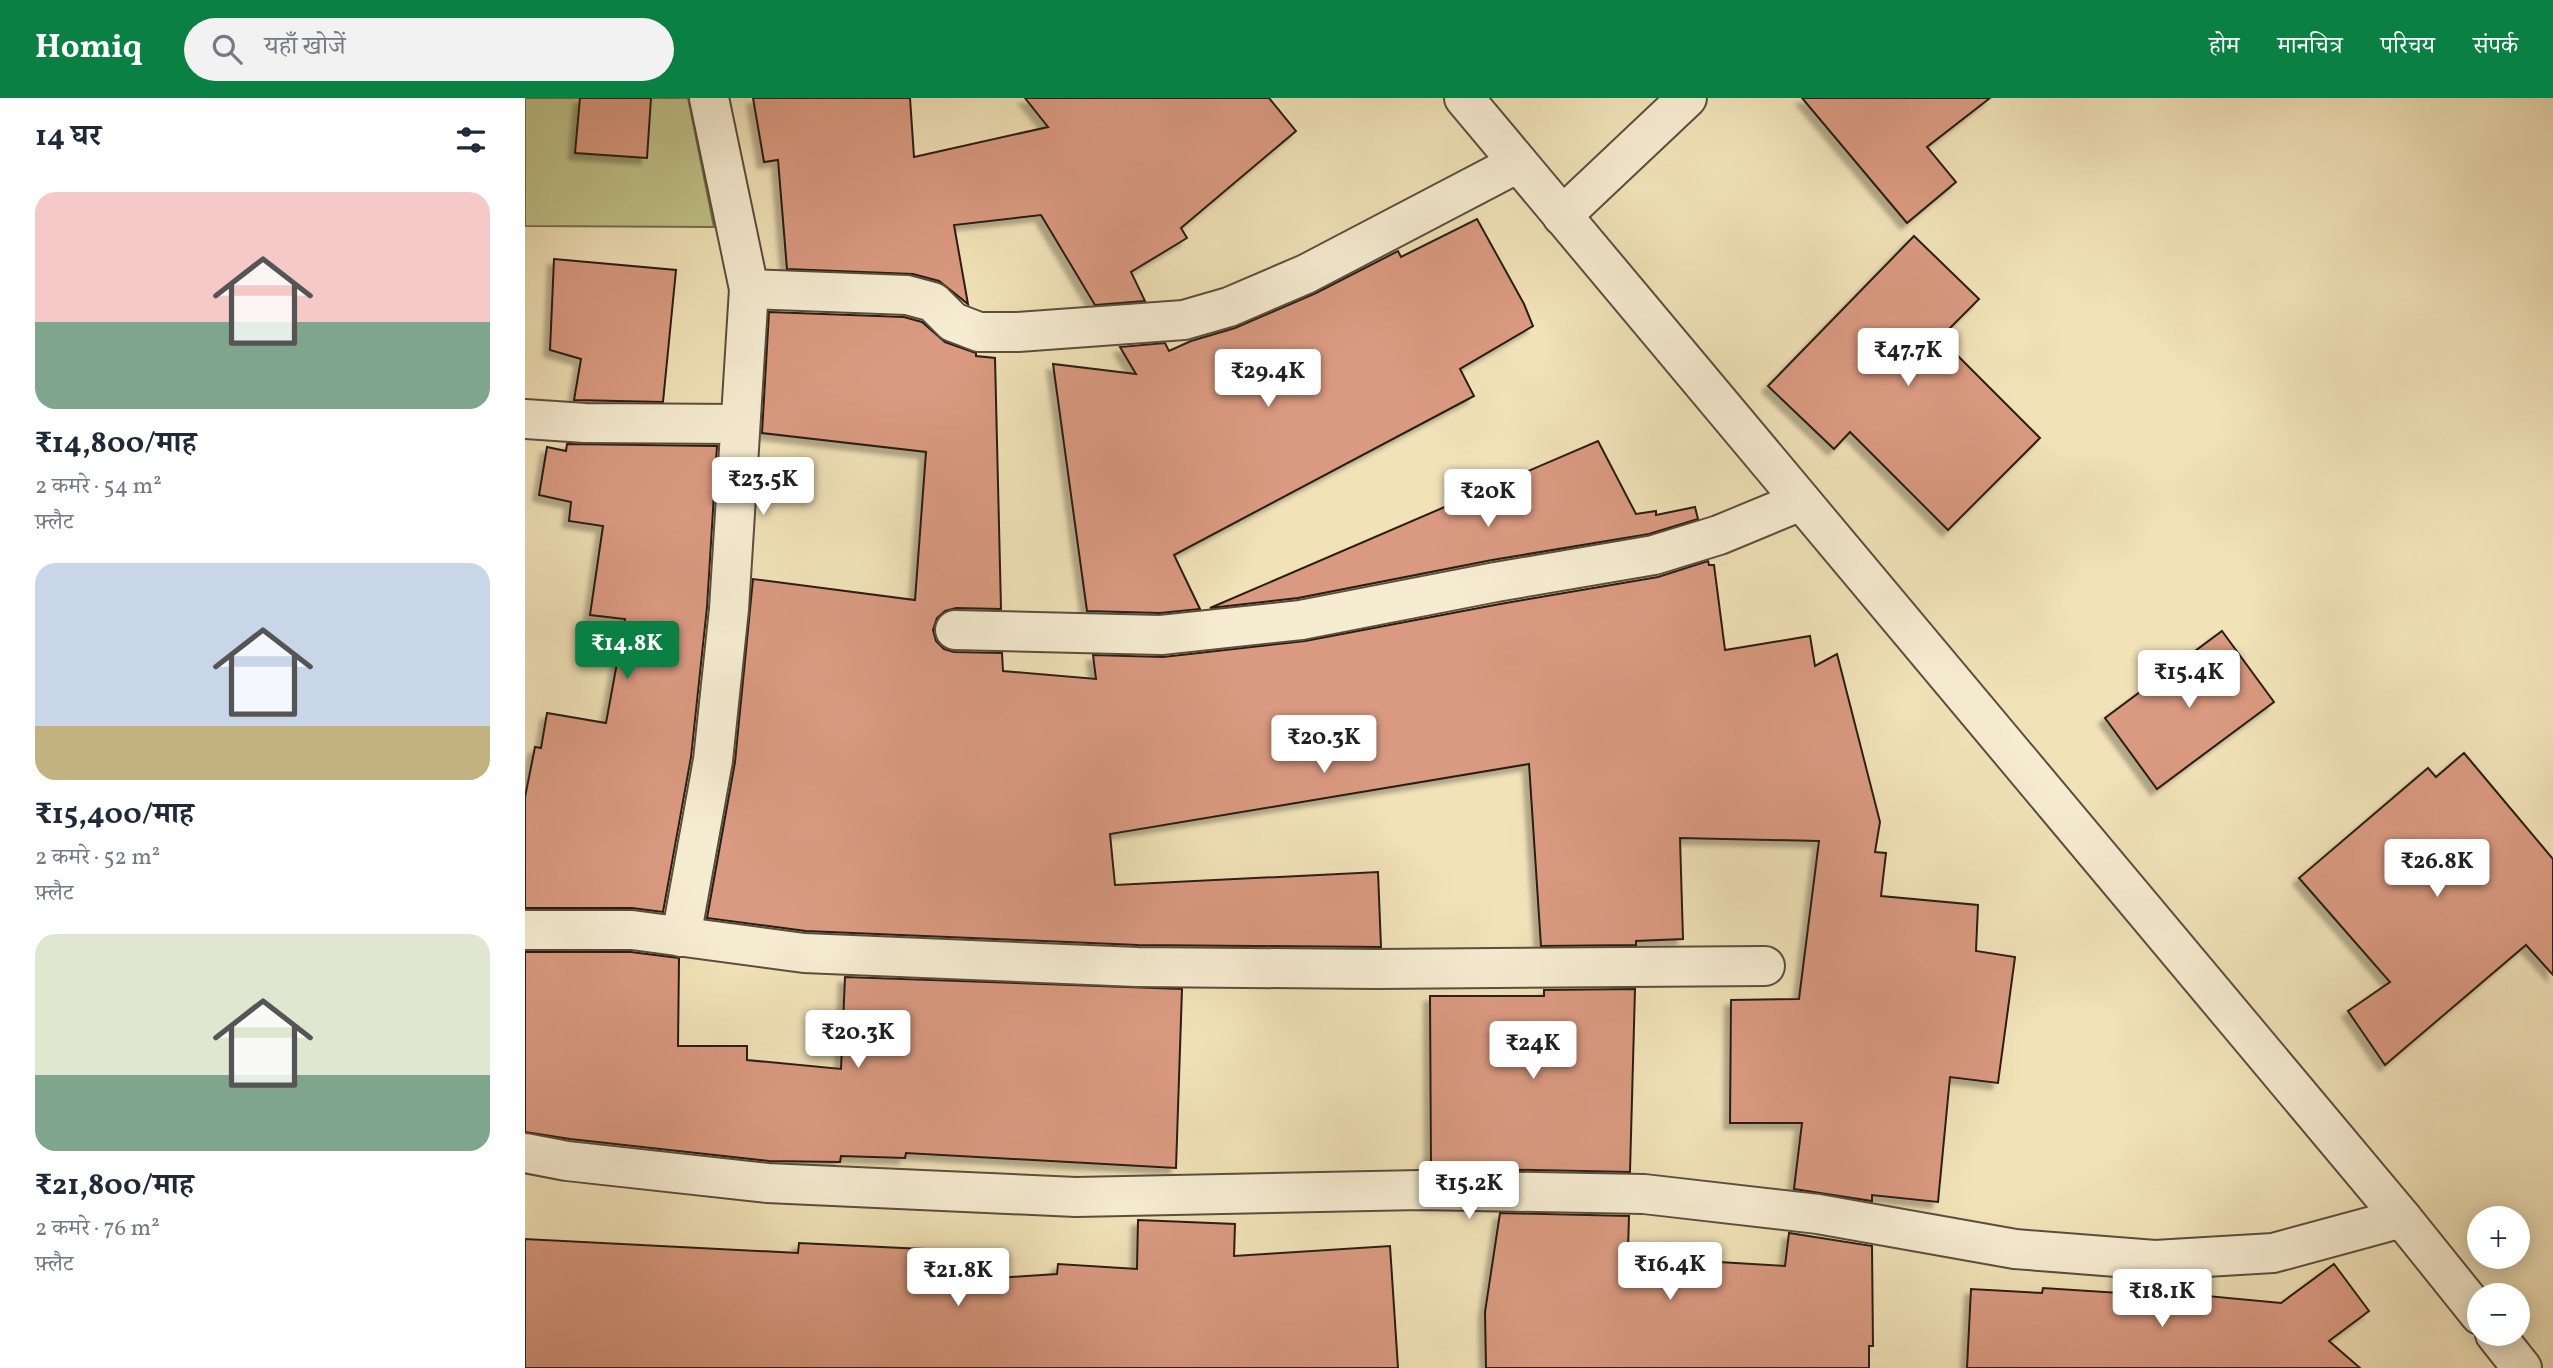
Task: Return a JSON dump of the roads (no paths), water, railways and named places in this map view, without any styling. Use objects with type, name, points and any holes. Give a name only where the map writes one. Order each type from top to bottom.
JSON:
[{"type":"street","points":[[681,937],[713,760],[729,609],[749,289],[709,98]]},
{"type":"street","points":[[1464,98],[2467,1299]]},
{"type":"street","points":[[1562,216],[1687,98]]},
{"type":"street","points":[[749,289],[907,295],[933,302],[953,322],[979,332],[1018,332],[1184,320],[1229,307],[1306,274],[1518,163]]},
{"type":"street","points":[[525,419],[585,423],[739,424]]},
{"type":"street","points":[[955,630],[1161,635],[1301,620],[1654,555],[1719,536],[1801,501]]},
{"type":"street","points":[[525,930],[632,930],[804,953],[1137,967],[1376,969],[1765,966]]},
{"type":"street","points":[[525,1153],[567,1161],[767,1183],[1076,1197],[1422,1190],[1644,1194],[1818,1214],[2015,1249],[2155,1260],[2273,1253],[2402,1218]]},
{"type":"street","points":[[2505,1346],[2522,1368]]}]
